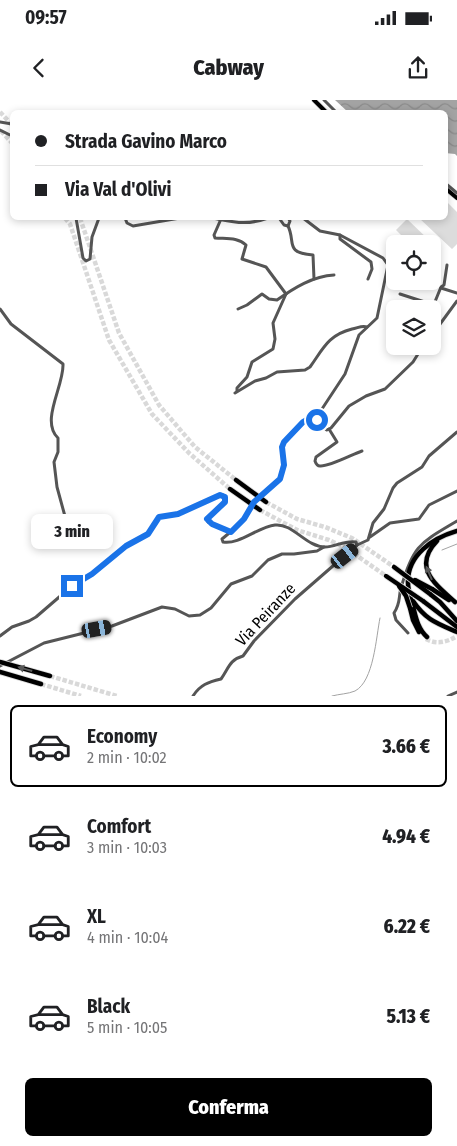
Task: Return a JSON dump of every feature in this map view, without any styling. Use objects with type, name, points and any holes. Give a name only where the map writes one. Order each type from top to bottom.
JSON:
[{"type":"highway","points":[[236,480],[266,502]]},
{"type":"highway","points":[[230,488],[260,510]]},
{"type":"highway","points":[[457,531],[440,538],[422,549],[411,564],[408,581],[410,598],[419,626],[421,632],[427,638],[415,626],[402,590],[386,576],[423,601],[457,627]]},
{"type":"highway","points":[[394,567],[431,591],[455,603],[432,580],[427,572],[428,555],[440,538]]},
{"type":"highway","points":[[431,591],[457,620]]},
{"type":"highway","points":[[410,598],[423,615],[431,621],[457,632]]},
{"type":"highway","points":[[0,662],[50,676]]},
{"type":"highway","points":[[0,672],[41,684]]},
{"type":"main road","points":[[314,100],[324,110]]},
{"type":"street","points":[[324,100],[334,110]]},
{"type":"street","points":[[76,220],[83,258],[86,260],[90,259],[92,237],[98,220]]},
{"type":"street","points":[[126,220],[127,223],[133,226],[168,220]]},
{"type":"street","points":[[221,220],[214,236],[215,238],[233,239],[244,243],[246,245],[242,259],[266,267],[286,294]]},
{"type":"street","points":[[228,220],[250,223],[261,220]]},
{"type":"street","points":[[280,220],[284,225],[288,226]]},
{"type":"street","points":[[289,220],[288,226],[291,245],[302,253],[314,255],[314,279]]},
{"type":"street","points":[[306,220],[320,231],[340,234],[383,258],[388,263],[378,316],[357,337],[346,374],[316,418]]},
{"type":"street","points":[[340,234],[340,239],[371,262],[372,268],[368,279]]},
{"type":"street","points":[[447,265],[444,285],[441,288],[457,293]]},
{"type":"street","points":[[238,309],[248,305],[262,294],[277,300],[298,286],[314,279],[334,275]]},
{"type":"street","points":[[286,294],[273,323],[275,339],[273,349],[252,362],[247,377],[237,388],[236,392],[255,381],[277,372],[305,370],[310,367],[330,339],[346,330],[367,327]]},
{"type":"street","points":[[400,294],[415,300]]},
{"type":"street","points":[[441,323],[457,302]]},
{"type":"street","points":[[0,309],[11,324],[61,361],[64,366],[50,423],[53,433],[58,438],[58,452],[54,460],[56,487],[66,520]]},
{"type":"street","points":[[329,429],[334,426],[349,406],[366,396],[385,389],[417,355]]},
{"type":"street","points":[[316,418],[310,418],[303,422],[284,442],[282,447],[284,465],[280,479],[254,502],[244,519],[222,539],[223,542],[236,540],[257,530],[282,525],[303,538],[324,547]]},
{"type":"street","points":[[316,418],[321,427],[329,429],[337,442],[316,457],[314,461],[317,465],[330,464],[362,450]]},
{"type":"street","points":[[369,537],[373,523],[384,509],[397,483],[422,467],[435,451],[457,432]]},
{"type":"street","name":"Via Peiranze","points":[[193,696],[196,690],[205,683],[220,678],[231,662],[243,656],[254,641],[295,599],[357,545],[366,542],[369,537],[390,523],[419,519],[428,505],[457,491]]},
{"type":"street","points":[[0,636],[12,627],[36,617],[72,586],[92,574],[126,546],[148,534],[159,517],[178,514],[223,495],[226,499],[225,502],[207,519],[212,524],[231,532]]},
{"type":"street","points":[[408,633],[396,620],[394,613],[399,604],[399,594],[409,561],[424,542],[457,521]]},
{"type":"street","points":[[0,666],[44,643],[112,626],[162,608],[174,609],[188,616],[200,615],[211,608],[231,584],[252,576],[268,560],[282,554],[317,551],[324,547],[351,541],[356,542],[357,545]]},
{"type":"street","points":[[448,696],[457,692]]},
{"type":"shaded area","points":[[448,203],[457,212],[457,244],[452,249],[441,239],[441,235],[437,235],[421,220],[448,220]]},
{"type":"shaded area","points":[[408,220],[424,235],[401,235],[396,230]]},
{"type":"water","points":[[335,100],[457,100],[457,156],[448,153],[448,110],[346,110]]},
{"type":"waterway","points":[[442,550],[457,544]]},
{"type":"waterway","points":[[332,696],[355,691],[366,678],[373,658],[380,618]]},
{"type":"tunnel","points":[[0,112],[10,123]]},
{"type":"tunnel","points":[[1,131],[10,141]]},
{"type":"tunnel","points":[[67,220],[70,224],[109,340],[152,414],[189,453],[230,489]]},
{"type":"tunnel","points":[[81,220],[119,333],[159,405],[195,447],[236,480]]},
{"type":"tunnel","points":[[266,502],[297,519],[325,527],[352,538],[394,567]]},
{"type":"tunnel","points":[[260,510],[297,530],[329,540],[346,548],[386,576]]},
{"type":"tunnel","points":[[426,639],[442,642],[457,636]]},
{"type":"tunnel","points":[[50,676],[117,696]]},
{"type":"tunnel","points":[[41,684],[81,696]]},
{"type":"route","points":[[72,586],[92,574],[126,546],[148,534],[159,517],[184,512],[220,495],[225,497],[225,502],[207,519],[208,522],[231,532],[244,519],[254,502],[280,479],[284,465],[282,447],[284,442],[303,422],[313,418],[317,420]]}]
